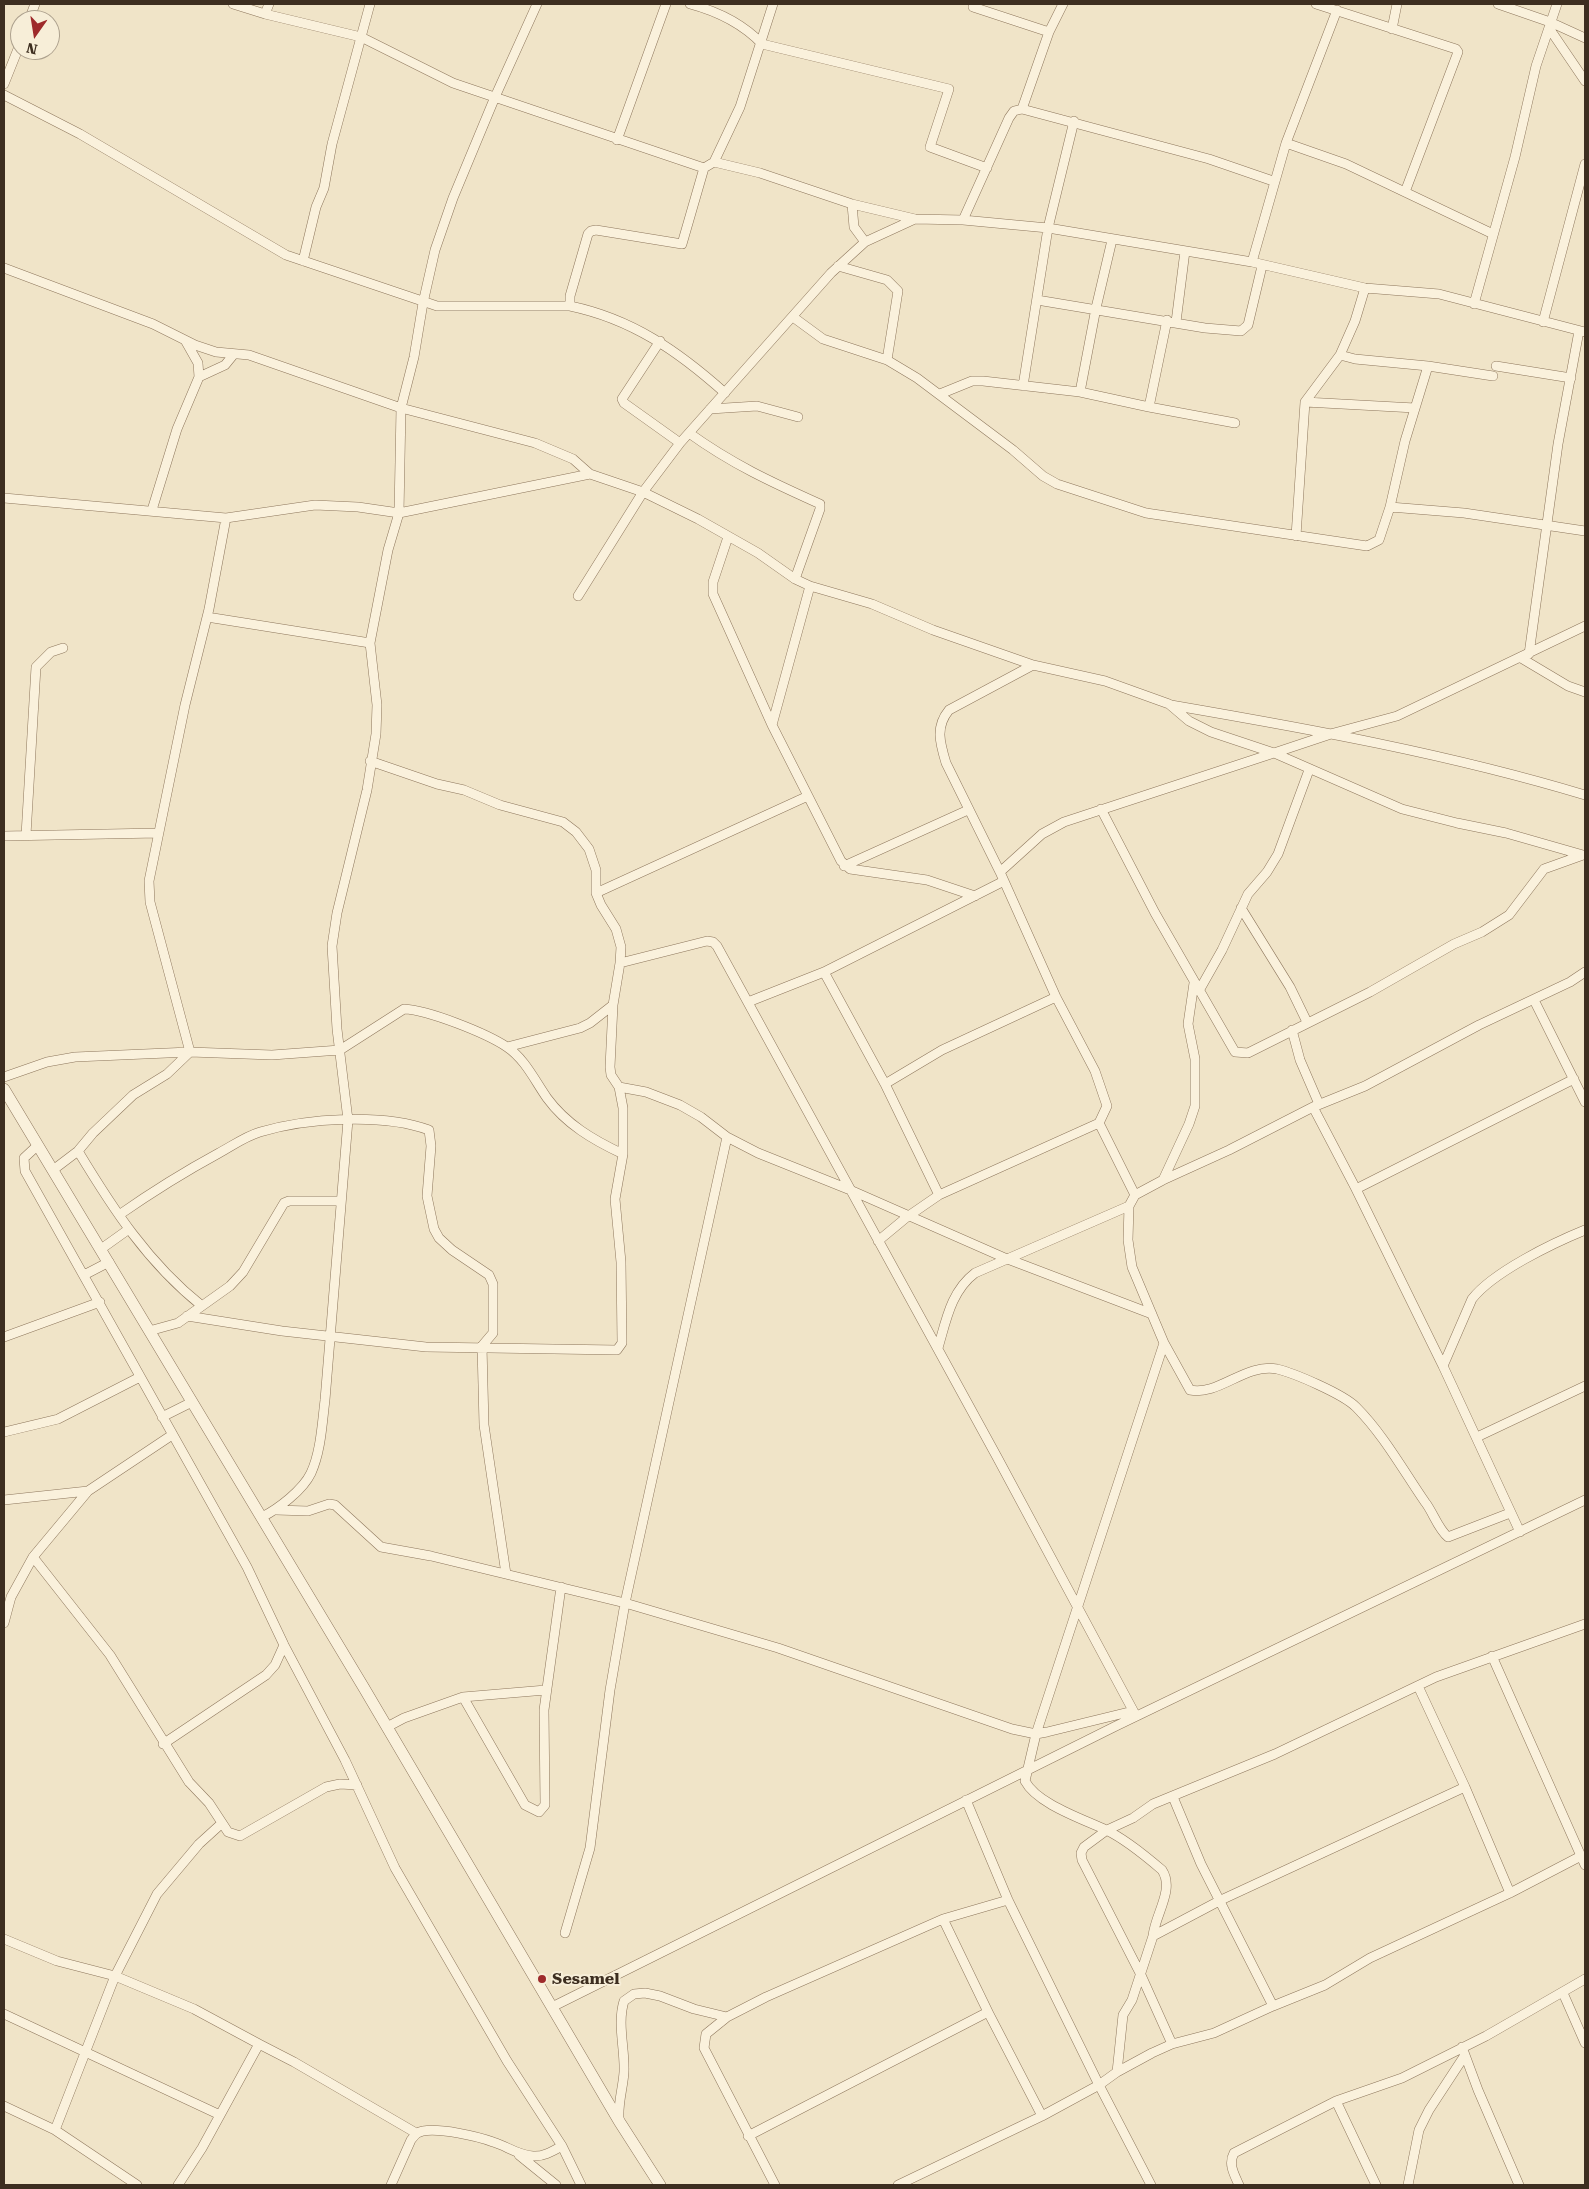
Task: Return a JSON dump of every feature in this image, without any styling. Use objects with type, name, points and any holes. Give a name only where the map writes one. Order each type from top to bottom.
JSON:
[{"type":"street","points":[[233,4],[265,14],[361,37],[453,83],[704,168]]},
{"type":"street","points":[[265,14],[269,4]]},
{"type":"street","points":[[303,261],[316,208],[324,188],[332,144],[370,4]]},
{"type":"street","points":[[262,1517],[276,1510],[310,1474],[320,1440],[348,1120],[340,1050],[332,946],[337,913],[367,790],[370,761],[376,734],[377,705],[370,643],[388,550],[399,513],[401,408],[414,357],[423,303],[435,250],[453,198],[494,98],[537,4]]},
{"type":"street","points":[[617,140],[666,4]]},
{"type":"street","points":[[690,4],[713,10],[753,35],[762,44],[949,89],[930,147],[987,168]]},
{"type":"street","points":[[570,306],[570,296],[588,234],[596,230],[682,244],[704,168],[714,162],[740,108],[762,44],[773,4]]},
{"type":"street","points":[[1022,109],[1049,32],[1062,4]]},
{"type":"street","points":[[1316,4],[1456,49],[1459,54],[1405,192]]},
{"type":"street","points":[[1392,29],[1396,4]]},
{"type":"street","points":[[1498,4],[1585,38]]},
{"type":"street","points":[[1474,304],[1515,157],[1536,66],[1558,4]]},
{"type":"street","points":[[973,7],[1049,32]]},
{"type":"street","points":[[1252,262],[1273,182],[1286,143],[1337,10]]},
{"type":"street","points":[[1550,25],[1585,81]]},
{"type":"street","points":[[4,84],[14,60]]},
{"type":"street","points":[[4,95],[80,134],[286,255],[423,303],[437,306],[570,306],[589,310],[660,341],[725,393]]},
{"type":"street","points":[[963,220],[1012,114],[1022,109],[1209,159],[1273,182]]},
{"type":"street","points":[[1022,386],[1038,300],[1048,228],[1074,122]]},
{"type":"street","points":[[1286,143],[1346,164],[1494,234]]},
{"type":"street","points":[[714,162],[760,173],[852,204],[915,219],[963,220],[1048,228],[1252,262],[1262,266],[1365,288],[1423,291],[1582,331],[1558,444],[1548,524],[1525,656]]},
{"type":"street","points":[[1543,322],[1585,164]]},
{"type":"street","points":[[852,204],[854,228],[865,242]]},
{"type":"street","points":[[578,596],[643,492],[680,443],[710,409],[838,266],[865,242],[915,219]]},
{"type":"street","points":[[1080,392],[1096,308],[1112,240]]},
{"type":"street","points":[[1149,407],[1172,321],[1185,251]]},
{"type":"street","points":[[838,266],[887,280],[898,292],[887,360]]},
{"type":"street","points":[[1038,300],[1238,332],[1246,329],[1262,266]]},
{"type":"street","points":[[4,268],[181,336],[195,345],[234,354]]},
{"type":"street","points":[[1296,536],[1305,402],[1340,355],[1355,321],[1365,288]]},
{"type":"street","points":[[793,317],[823,339],[887,360],[940,394],[1013,450],[1043,476],[1071,490],[1146,512],[1367,546],[1379,540],[1390,507],[1415,408],[1428,366]]},
{"type":"street","points":[[152,510],[172,445],[199,376],[198,363],[193,351],[181,336]]},
{"type":"street","points":[[660,341],[622,399],[624,403],[680,443]]},
{"type":"street","points":[[199,376],[225,364],[234,354],[239,352],[401,408],[535,443],[573,459],[590,474],[643,492],[758,553],[795,579],[810,586],[872,604],[933,630],[1033,665],[1105,681],[1169,704],[1334,733],[1526,777],[1585,795]]},
{"type":"street","points":[[1340,355],[1355,359],[1428,366],[1493,376]]},
{"type":"street","points":[[1496,366],[1571,378]]},
{"type":"street","points":[[940,394],[977,380],[1080,392],[1149,407],[1235,422]]},
{"type":"street","points":[[1305,402],[1415,408]]},
{"type":"street","points":[[710,409],[757,406],[798,417]]},
{"type":"street","points":[[689,433],[742,469],[789,492],[820,504],[820,509],[795,579]]},
{"type":"street","points":[[4,498],[226,518],[315,505],[358,507],[399,513],[590,474]]},
{"type":"street","points":[[1390,507],[1464,513],[1585,531]]},
{"type":"street","points":[[190,1052],[150,902],[149,881],[185,705],[207,617],[226,518]]},
{"type":"street","points":[[728,537],[713,582],[713,594],[772,725],[844,866],[850,869],[928,880],[975,896]]},
{"type":"street","points":[[772,725],[810,586]]},
{"type":"street","points":[[207,617],[370,643]]},
{"type":"street","points":[[748,1002],[824,972],[975,896],[1002,877],[1042,834],[1064,822],[1334,733],[1397,716],[1477,676],[1525,656],[1585,626]]},
{"type":"street","points":[[26,836],[36,667],[51,652],[63,648]]},
{"type":"street","points":[[1525,656],[1568,686],[1585,692]]},
{"type":"street","points":[[878,1241],[906,1216],[939,1195],[1099,1123],[1106,1111],[1106,1099],[1095,1071],[1056,997],[1002,877],[968,810],[940,745],[939,728],[942,718],[950,710],[1033,665]]},
{"type":"street","points":[[1169,704],[1189,721],[1211,732],[1274,754],[1402,809],[1457,824],[1492,829],[1584,856]]},
{"type":"street","points":[[187,1316],[329,1336],[426,1347],[482,1346],[617,1350],[622,1343],[621,1262],[615,1198],[623,1154],[623,1108],[619,1087],[611,1075],[610,1067],[613,1005],[621,946],[616,929],[596,893],[596,870],[589,849],[576,832],[563,822],[500,805],[464,790],[437,784],[370,761]]},
{"type":"street","points":[[1163,1180],[1189,1124],[1195,1106],[1195,1059],[1188,1024],[1197,986],[1222,950],[1248,894],[1267,872],[1278,854],[1309,770]]},
{"type":"street","points":[[596,893],[808,796]]},
{"type":"street","points":[[1101,809],[1235,1052],[1248,1053],[1370,992],[1509,915],[1544,869],[1584,856]]},
{"type":"street","points":[[844,866],[968,810]]},
{"type":"street","points":[[4,836],[158,833]]},
{"type":"street","points":[[1240,908],[1290,987],[1307,1022]]},
{"type":"street","points":[[620,963],[670,949],[713,942],[748,1002],[848,1189],[938,1348],[1134,1713]]},
{"type":"street","points":[[824,972],[884,1084],[939,1195]]},
{"type":"street","points":[[1510,1513],[1448,1537],[1397,1461],[1354,1405],[1301,1378],[1276,1369],[1245,1372],[1209,1389],[1197,1392],[1190,1390],[1164,1343],[1132,1267],[1128,1240],[1129,1206],[1135,1196],[1163,1180],[1229,1150],[1316,1106],[1365,1086],[1479,1025],[1534,1000],[1585,972]]},
{"type":"street","points":[[884,1084],[942,1050],[1056,997]]},
{"type":"street","points":[[1534,1000],[1585,1102]]},
{"type":"street","points":[[508,1047],[580,1028],[590,1023],[613,1005]]},
{"type":"street","points":[[4,1077],[47,1062],[76,1057],[190,1052],[272,1055],[340,1050],[404,1010],[432,1013],[508,1047],[524,1063],[559,1112],[575,1128],[623,1154]]},
{"type":"street","points":[[1292,1030],[1316,1106],[1443,1366],[1520,1532]]},
{"type":"street","points":[[53,1170],[78,1151],[93,1133],[133,1095],[167,1074],[190,1052]]},
{"type":"street","points":[[1356,1189],[1574,1079]]},
{"type":"street","points":[[619,1087],[646,1092],[680,1105],[701,1117],[727,1137],[758,1154],[848,1189],[1005,1258],[1152,1314]]},
{"type":"street","points":[[4,1089],[262,1517],[619,2121],[660,2185]]},
{"type":"street","points":[[119,1215],[174,1178],[258,1132],[348,1120],[397,1124],[429,1130],[431,1146],[427,1196],[434,1229],[438,1238],[489,1275],[493,1284],[493,1333],[482,1346],[484,1425],[506,1574]]},
{"type":"street","points":[[1099,1123],[1135,1196]]},
{"type":"street","points":[[565,1933],[590,1848],[610,1690],[625,1604],[727,1137]]},
{"type":"street","points":[[38,1145],[24,1158],[25,1171],[100,1302],[172,1436],[248,1567],[284,1645],[357,1785],[395,1868],[507,2061],[562,2146],[581,2185]]},
{"type":"street","points":[[78,1151],[119,1215],[152,1261],[180,1289],[202,1306]]},
{"type":"street","points":[[149,1331],[178,1323],[230,1286],[243,1272],[284,1203],[289,1201],[341,1201]]},
{"type":"street","points":[[938,1348],[954,1296],[959,1287],[975,1273],[1005,1258],[1129,1206]]},
{"type":"street","points":[[101,1249],[129,1229]]},
{"type":"street","points":[[1443,1366],[1472,1299],[1478,1291],[1516,1265],[1560,1240],[1585,1230]]},
{"type":"street","points":[[84,1274],[108,1262]]},
{"type":"street","points":[[4,1337],[100,1302]]},
{"type":"street","points":[[1117,2072],[1124,2014],[1132,2000],[1141,1975],[1156,1920],[1165,1896],[1168,1879],[1162,1870],[1148,1858],[1107,1830],[1041,1798],[1029,1788],[1025,1781],[1036,1734],[1079,1608],[1126,1454],[1164,1343]]},
{"type":"street","points":[[4,1432],[58,1419],[140,1377]]},
{"type":"street","points":[[1477,1437],[1585,1386]]},
{"type":"street","points":[[162,1417],[192,1402]]},
{"type":"street","points":[[4,1622],[11,1597],[33,1557],[88,1491],[172,1436]]},
{"type":"street","points":[[4,1500],[88,1491]]},
{"type":"street","points":[[552,2007],[966,1800],[1026,1772],[1134,1713],[1585,1500]]},
{"type":"street","points":[[276,1510],[308,1511],[329,1504],[335,1505],[381,1547],[431,1556],[561,1587],[778,1648],[1012,1729],[1036,1734],[1134,1713]]},
{"type":"street","points":[[33,1557],[110,1655],[163,1744],[189,1782],[215,1811],[221,1824],[228,1832],[240,1836],[322,1789],[340,1784],[357,1785]]},
{"type":"street","points":[[463,1697],[525,1805],[539,1812],[545,1804],[543,1736],[546,1690],[561,1587]]},
{"type":"street","points":[[1172,2044],[1141,1975],[1082,1860],[1081,1853],[1084,1848],[1107,1830],[1133,1818],[1153,1804],[1275,1754],[1418,1686],[1492,1656],[1585,1624]]},
{"type":"street","points":[[163,1744],[266,1675],[275,1665],[284,1645]]},
{"type":"street","points":[[898,2185],[1042,2116],[1099,2085],[1117,2072],[1172,2044],[1214,2034],[1273,2006],[1325,1985],[1370,1958],[1583,1860],[1492,1656]]},
{"type":"street","points":[[1418,1686],[1465,1787],[1510,1893]]},
{"type":"street","points":[[387,1727],[404,1718],[463,1697],[546,1690]]},
{"type":"street","points":[[1153,1936],[1221,1900],[1465,1787]]},
{"type":"street","points":[[1173,1797],[1201,1864],[1221,1900],[1273,2006]]},
{"type":"street","points":[[966,1800],[1008,1900],[1099,2085],[1151,2185]]},
{"type":"street","points":[[55,2130],[115,1976],[157,1894],[199,1844],[221,1824]]},
{"type":"street","points":[[775,2185],[704,2048],[706,2034],[727,2017],[766,1997],[943,1919],[1008,1900]]},
{"type":"street","points":[[943,1919],[988,2012],[1042,2116]]},
{"type":"street","points":[[4,1940],[57,1961],[115,1976],[194,2009],[294,2062],[416,2133]]},
{"type":"street","points":[[1239,2185],[1231,2166],[1230,2159],[1234,2153],[1336,2101],[1402,2078],[1464,2051],[1585,1979]]},
{"type":"street","points":[[1563,1992],[1585,2043]]},
{"type":"street","points":[[619,2121],[618,2104],[624,2071],[621,2024],[624,2001],[634,1994],[645,1993],[660,1996],[694,2009],[727,2017]]},
{"type":"street","points":[[748,2136],[988,2012]]},
{"type":"street","points":[[4,2014],[86,2054],[220,2115]]},
{"type":"street","points":[[178,2185],[202,2148],[259,2044]]},
{"type":"street","points":[[1408,2185],[1419,2130],[1464,2051]]},
{"type":"street","points":[[1464,2051],[1520,2185]]},
{"type":"street","points":[[1336,2101],[1376,2185]]},
{"type":"street","points":[[4,2106],[55,2130],[137,2185]]},
{"type":"street","points":[[391,2185],[416,2133],[424,2130],[494,2142],[516,2153],[556,2185]]},
{"type":"street","points":[[516,2153],[540,2156],[562,2146]]},
{"type":"place","name":"Sesamel","points":[[542,1979]]}]
